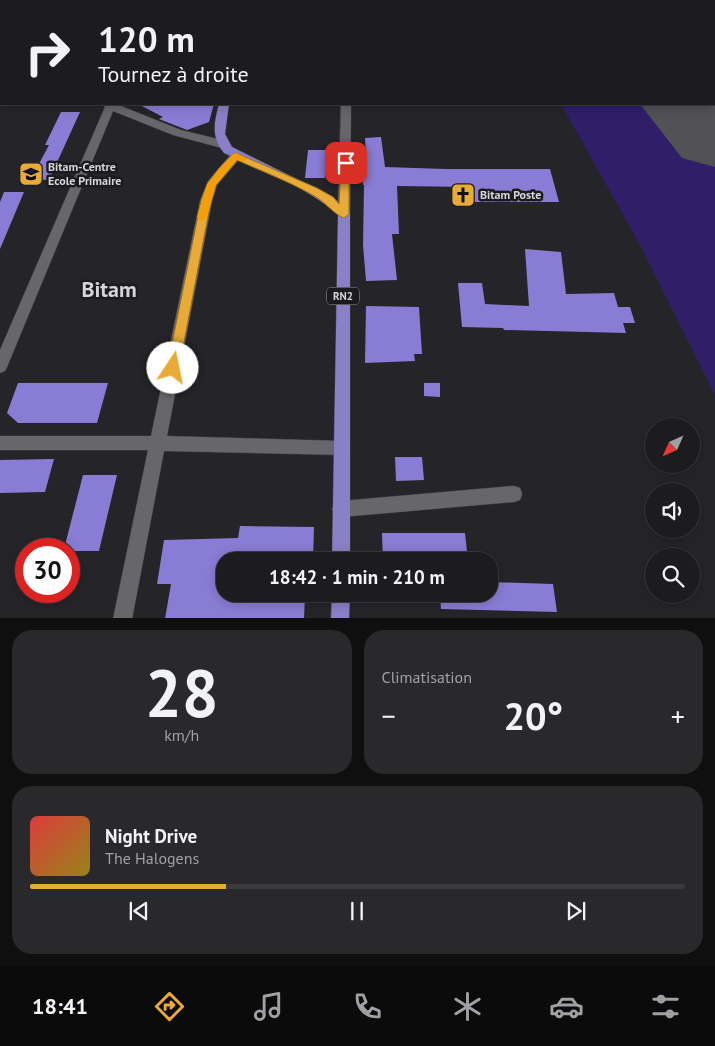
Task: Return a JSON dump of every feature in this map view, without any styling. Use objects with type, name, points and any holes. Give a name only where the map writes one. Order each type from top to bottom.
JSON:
[{"type":"highway","points":[[224,105],[218,128],[222,144],[236,156],[329,200],[344,214]]},
{"type":"highway","name":"RN2","points":[[341,552],[344,214]]},
{"type":"highway","points":[[340,618],[341,602]]},
{"type":"street","points":[[0,367],[109,105]]},
{"type":"street","points":[[111,105],[172,133],[193,140],[222,144]]},
{"type":"street","points":[[344,214],[346,105]]},
{"type":"street","points":[[122,618],[206,201],[212,184],[236,156]]},
{"type":"street","points":[[0,444],[158,443],[342,448]]},
{"type":"street","points":[[341,509],[514,494]]},
{"type":"shaded area","points":[[562,105],[715,105],[715,395],[640,245]]},
{"type":"building","points":[[140,105],[214,105],[209,122],[187,130],[159,119],[163,117]]},
{"type":"building","points":[[61,112],[80,112],[49,180],[31,179],[49,145],[45,145]]},
{"type":"building","points":[[381,137],[385,167],[550,169],[559,202],[473,202],[470,187],[397,186],[399,234],[392,234],[397,280],[366,281],[363,245],[363,167],[367,167],[365,138]]},
{"type":"building","points":[[308,150],[326,150],[325,178],[305,178]]},
{"type":"building","points":[[4,192],[24,192],[0,249],[0,202]]},
{"type":"building","points":[[525,249],[561,252],[566,294],[614,293],[618,307],[630,307],[635,323],[623,323],[626,333],[462,327],[458,283],[482,283],[485,304],[529,306]]},
{"type":"building","points":[[366,306],[419,307],[422,354],[414,354],[415,361],[365,363]]},
{"type":"building","points":[[18,383],[108,383],[97,423],[18,423],[7,413]]},
{"type":"building","points":[[424,383],[440,383],[440,397],[424,396]]},
{"type":"building","points":[[395,457],[422,457],[424,480],[396,481]]},
{"type":"building","points":[[54,459],[45,492],[0,493],[0,460]]},
{"type":"building","points":[[83,475],[117,475],[99,551],[80,551],[80,538],[67,538]]},
{"type":"building","points":[[240,526],[314,527],[313,552],[216,552],[216,602],[305,602],[304,618],[165,618],[171,584],[157,584],[164,540],[238,538]]},
{"type":"building","points":[[382,533],[465,533],[467,552],[383,552]]},
{"type":"building","points":[[498,582],[553,584],[557,612],[441,609],[441,602],[498,602]]},
{"type":"runway","points":[[686,105],[715,137]]},
{"type":"slow traffic","points":[[202,217],[212,184],[218,175],[236,156],[243,159]]},
{"type":"place","name":"Bitam-Centre Ecole Primaire","points":[[31,174]]},
{"type":"place","name":"Bitam Poste","points":[[463,195]]},
{"type":"district","name":"Bitam","points":[[109,289]]},
{"type":"route","points":[[173,368],[206,201],[212,184],[224,167],[236,156],[313,191],[329,200],[344,214],[346,163]]}]
